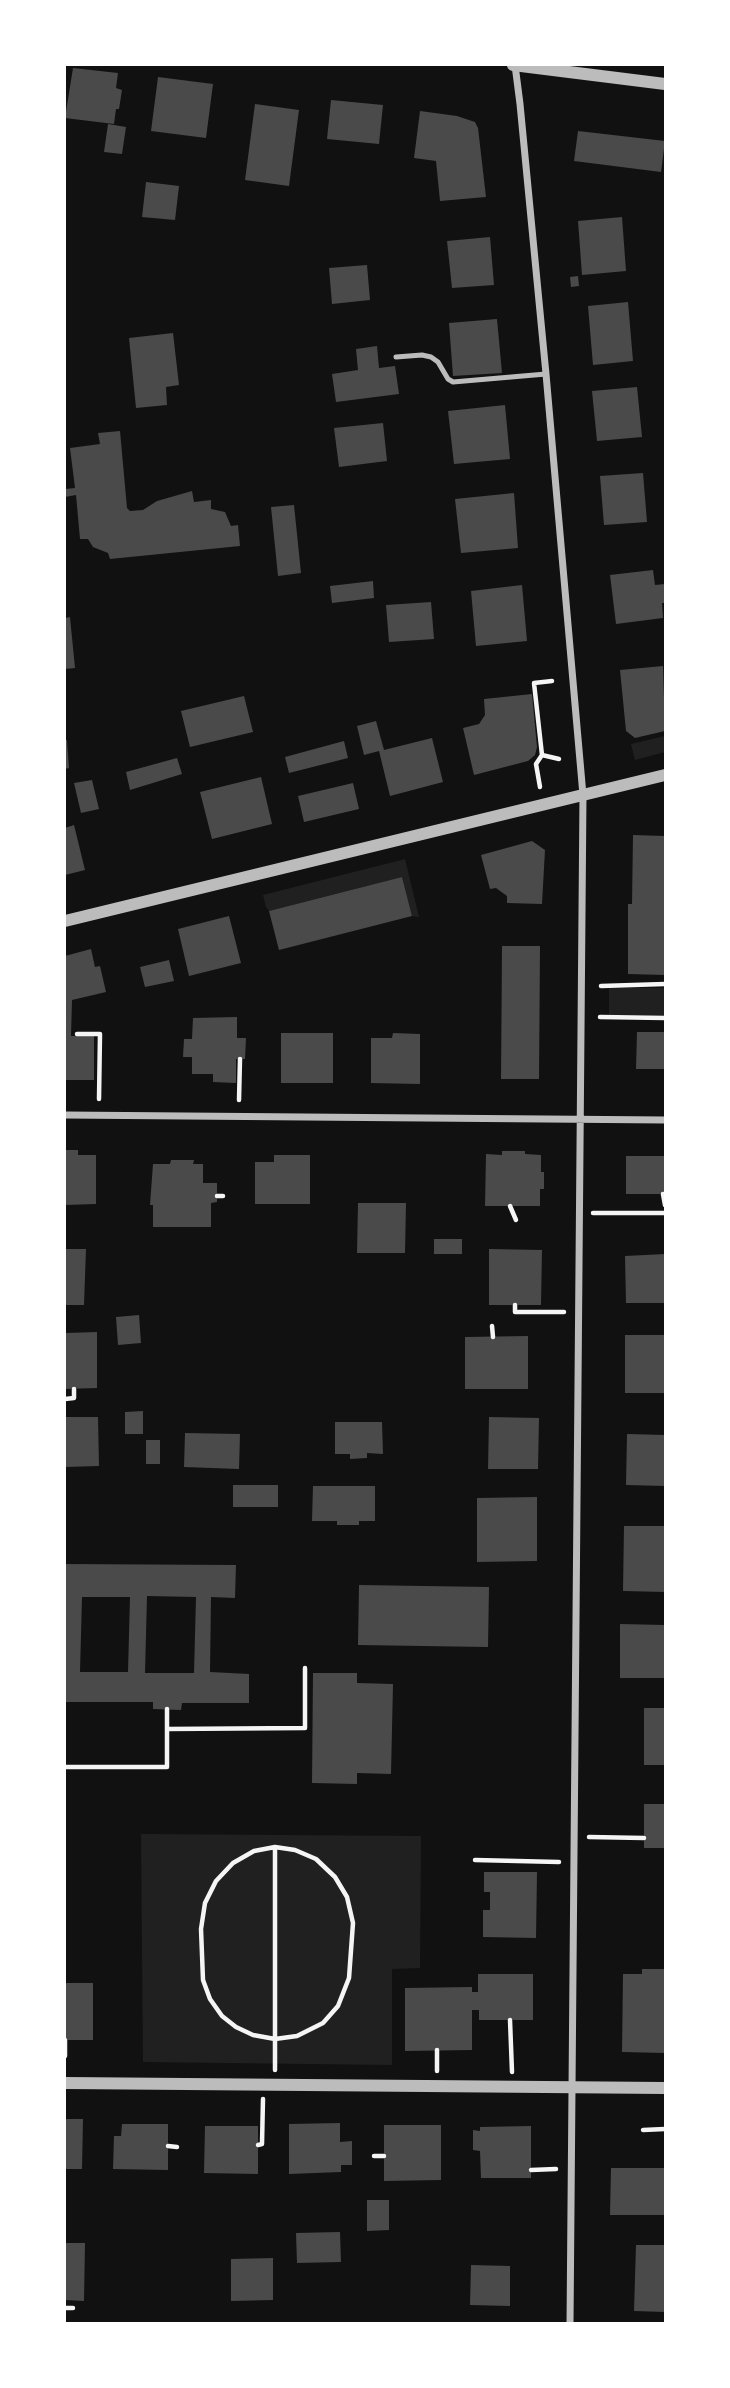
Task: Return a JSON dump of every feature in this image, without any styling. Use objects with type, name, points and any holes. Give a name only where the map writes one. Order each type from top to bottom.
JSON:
[{"type":"street","points":[[570,2323],[583,795],[546,374],[514,65],[665,83]]},
{"type":"street","points":[[65,921],[665,775]]},
{"type":"street","points":[[65,1115],[665,1120]]},
{"type":"street","points":[[65,2083],[665,2088]]},
{"type":"lane","points":[[396,357],[431,357],[438,362],[447,379],[453,382],[546,374]]},
{"type":"path","points":[[540,788],[536,764],[542,755],[534,683],[552,681]]},
{"type":"path","points":[[542,755],[559,759]]},
{"type":"path","points":[[601,986],[665,984]]},
{"type":"path","points":[[600,1017],[665,1018]]},
{"type":"path","points":[[77,1034],[100,1034],[99,1099]]},
{"type":"path","points":[[239,1100],[240,1059]]},
{"type":"path","points":[[663,1194],[665,1205]]},
{"type":"path","points":[[510,1206],[516,1220]]},
{"type":"path","points":[[579,1213],[665,1213]]},
{"type":"path","points":[[515,1305],[515,1312],[579,1312]]},
{"type":"path","points":[[492,1326],[493,1337]]},
{"type":"path","points":[[65,1398],[74,1398],[74,1389]]},
{"type":"path","points":[[167,1729],[305,1728],[305,1668]]},
{"type":"path","points":[[65,1767],[167,1767],[167,1709]]},
{"type":"path","points":[[574,1837],[644,1838]]},
{"type":"path","points":[[275,1847],[275,2064]]},
{"type":"path","points":[[275,1847],[295,1850],[316,1859],[335,1877],[347,1897],[353,1923],[349,1978],[338,2006],[323,2023],[297,2036],[275,2039],[253,2035],[236,2027],[210,1999],[203,1980],[201,1929],[205,1903],[216,1881],[233,1863],[254,1851],[275,1847]]},
{"type":"path","points":[[475,1860],[573,1862]]},
{"type":"path","points":[[510,2020],[513,2086]]},
{"type":"path","points":[[65,2040],[65,2056]]},
{"type":"path","points":[[258,2144],[262,2144],[264,2084]]},
{"type":"path","points":[[643,2130],[665,2129]]},
{"type":"path","points":[[168,2146],[177,2147]]},
{"type":"path","points":[[374,2156],[384,2156]]},
{"type":"path","points":[[531,2170],[571,2169]]},
{"type":"path","points":[[65,2308],[73,2308]]},
{"type":"shaded area","points":[[665,736],[665,752],[635,760],[631,744]]},
{"type":"shaded area","points":[[405,859],[419,917],[412,916],[402,877],[269,911],[266,907],[263,895]]},
{"type":"shaded area","points":[[609,988],[665,988],[665,1016],[609,1015]]},
{"type":"shaded area","points":[[141,1834],[421,1836],[420,1968],[392,1969],[392,2065],[143,2062]]},
{"type":"building","points":[[73,68],[118,73],[116,88],[122,90],[114,124],[65,118]]},
{"type":"building","points":[[158,77],[213,84],[206,138],[151,131]]},
{"type":"building","points":[[331,100],[383,105],[379,144],[327,139]]},
{"type":"building","points":[[255,104],[299,110],[289,186],[245,180]]},
{"type":"building","points":[[420,111],[457,116],[475,122],[486,197],[440,201],[436,161],[414,158]]},
{"type":"building","points":[[108,124],[126,127],[122,154],[104,152]]},
{"type":"building","points":[[578,131],[665,141],[661,172],[574,161]]},
{"type":"building","points":[[146,182],[179,186],[175,220],[142,217]]},
{"type":"building","points":[[622,217],[626,271],[582,275],[578,221]]},
{"type":"building","points":[[490,237],[494,285],[452,288],[447,241]]},
{"type":"building","points":[[367,265],[370,300],[332,304],[329,268]]},
{"type":"building","points":[[578,276],[579,286],[571,287],[570,277]]},
{"type":"building","points":[[628,302],[633,361],[593,365],[588,306]]},
{"type":"building","points":[[497,319],[502,373],[453,376],[449,323]]},
{"type":"building","points":[[173,333],[179,385],[166,387],[167,405],[136,408],[129,338]]},
{"type":"building","points":[[377,346],[379,368],[395,366],[399,394],[336,402],[332,374],[358,370],[356,349]]},
{"type":"building","points":[[637,387],[642,437],[597,441],[592,391]]},
{"type":"building","points":[[505,405],[510,459],[454,464],[448,411]]},
{"type":"building","points":[[383,423],[387,461],[339,467],[334,428]]},
{"type":"building","points":[[120,431],[127,508],[130,511],[143,510],[157,501],[192,491],[194,502],[211,500],[211,509],[225,512],[231,526],[238,525],[240,546],[110,559],[108,553],[93,547],[88,539],[80,539],[76,495],[65,497],[65,489],[75,488],[70,448],[100,444],[98,433]]},
{"type":"building","points":[[643,473],[647,522],[604,525],[600,476]]},
{"type":"building","points":[[514,493],[518,548],[461,553],[455,499]]},
{"type":"building","points":[[294,505],[301,573],[278,576],[271,507]]},
{"type":"building","points":[[653,570],[655,585],[665,584],[663,618],[616,624],[610,575]]},
{"type":"building","points":[[373,581],[374,598],[332,603],[330,586]]},
{"type":"building","points":[[522,585],[527,641],[476,646],[471,591]]},
{"type":"building","points":[[431,602],[434,639],[389,642],[386,605]]},
{"type":"building","points":[[70,617],[75,668],[65,669],[65,618]]},
{"type":"building","points":[[663,666],[665,731],[635,738],[626,731],[620,670]]},
{"type":"building","points":[[532,694],[537,747],[535,755],[528,761],[474,775],[463,728],[479,724],[485,715],[484,699]]},
{"type":"building","points":[[244,696],[253,732],[190,747],[181,711]]},
{"type":"building","points":[[376,721],[384,750],[432,738],[443,782],[390,796],[379,751],[364,755],[357,726]]},
{"type":"building","points":[[65,740],[69,768],[65,769]]},
{"type":"building","points":[[344,741],[348,758],[289,773],[285,757]]},
{"type":"building","points":[[177,758],[182,774],[130,790],[126,772]]},
{"type":"building","points":[[261,777],[272,824],[212,839],[200,792]]},
{"type":"building","points":[[92,780],[99,809],[81,813],[74,783]]},
{"type":"building","points":[[353,783],[359,809],[304,822],[298,796]]},
{"type":"building","points":[[74,825],[85,870],[65,875],[65,828]]},
{"type":"building","points":[[633,835],[665,836],[665,975],[628,974],[628,904],[632,904]]},
{"type":"building","points":[[532,841],[545,850],[542,904],[507,903],[507,896],[496,888],[490,889],[481,855]]},
{"type":"building","points":[[402,877],[412,916],[279,950],[269,911]]},
{"type":"building","points":[[229,916],[241,963],[189,976],[178,929]]},
{"type":"building","points":[[502,946],[540,946],[539,1079],[501,1079]]},
{"type":"building","points":[[91,949],[95,967],[100,966],[106,992],[72,1000],[71,1036],[94,1036],[94,1080],[65,1080],[65,956]]},
{"type":"building","points":[[169,960],[174,981],[145,987],[140,967]]},
{"type":"building","points":[[237,1017],[237,1038],[246,1038],[245,1059],[236,1059],[236,1083],[213,1082],[213,1074],[192,1074],[192,1057],[183,1057],[184,1039],[192,1039],[193,1018]]},
{"type":"building","points":[[637,1032],[665,1032],[665,1069],[636,1069]]},
{"type":"building","points":[[281,1033],[333,1033],[333,1083],[281,1083]]},
{"type":"building","points":[[393,1033],[420,1034],[420,1084],[371,1083],[371,1038],[392,1038]]},
{"type":"building","points":[[65,1150],[78,1150],[78,1155],[96,1155],[96,1204],[65,1205]]},
{"type":"building","points":[[502,1151],[525,1151],[525,1154],[541,1155],[544,1189],[540,1189],[540,1206],[485,1206],[486,1154],[502,1155]]},
{"type":"building","points":[[274,1155],[310,1155],[310,1204],[255,1204],[255,1162],[274,1162]]},
{"type":"building","points":[[626,1156],[665,1156],[665,1194],[626,1194]]},
{"type":"building","points":[[171,1160],[194,1160],[193,1164],[203,1164],[203,1183],[217,1183],[217,1202],[211,1203],[211,1227],[153,1227],[153,1205],[150,1205],[153,1164],[170,1164]]},
{"type":"building","points":[[358,1203],[406,1203],[405,1253],[357,1253]]},
{"type":"building","points":[[434,1239],[462,1239],[462,1254],[434,1254]]},
{"type":"building","points":[[65,1249],[86,1249],[84,1305],[65,1305]]},
{"type":"building","points":[[489,1249],[542,1250],[541,1305],[489,1305]]},
{"type":"building","points":[[665,1254],[665,1303],[626,1303],[625,1256]]},
{"type":"building","points":[[139,1315],[141,1343],[118,1345],[116,1317]]},
{"type":"building","points":[[97,1332],[97,1388],[65,1389],[65,1333]]},
{"type":"building","points":[[625,1335],[665,1335],[665,1393],[625,1393]]},
{"type":"building","points":[[528,1336],[528,1389],[465,1389],[465,1337]]},
{"type":"building","points":[[143,1411],[143,1434],[125,1434],[125,1412]]},
{"type":"building","points":[[65,1417],[98,1417],[99,1466],[65,1467]]},
{"type":"building","points":[[489,1417],[539,1418],[538,1469],[488,1469]]},
{"type":"building","points":[[335,1422],[382,1422],[383,1454],[367,1453],[367,1458],[350,1459],[350,1454],[335,1454]]},
{"type":"building","points":[[185,1433],[240,1434],[239,1469],[184,1467]]},
{"type":"building","points":[[627,1434],[665,1435],[665,1486],[626,1485]]},
{"type":"building","points":[[146,1440],[160,1440],[160,1464],[146,1464]]},
{"type":"building","points":[[233,1485],[278,1485],[278,1507],[233,1507]]},
{"type":"building","points":[[313,1486],[375,1486],[375,1521],[359,1521],[359,1525],[337,1525],[337,1521],[312,1521]]},
{"type":"building","points":[[537,1497],[537,1561],[477,1562],[477,1498]]},
{"type":"building","points":[[624,1526],[665,1526],[665,1592],[623,1591]]},
{"type":"building","points":[[65,1564],[236,1565],[235,1598],[211,1597],[210,1672],[249,1674],[249,1703],[182,1703],[181,1710],[153,1709],[153,1702],[65,1702]],"holes":[[[147,1596],[196,1597],[194,1673],[145,1673]],[[82,1597],[130,1597],[128,1672],[80,1672]]]},
{"type":"building","points":[[359,1585],[489,1587],[488,1647],[358,1645]]},
{"type":"building","points":[[620,1624],[665,1625],[665,1678],[620,1678]]},
{"type":"building","points":[[313,1673],[357,1673],[357,1683],[393,1684],[391,1774],[357,1773],[357,1784],[312,1783]]},
{"type":"building","points":[[644,1708],[665,1708],[665,1765],[644,1765]]},
{"type":"building","points":[[644,1804],[665,1804],[665,1848],[644,1848]]},
{"type":"building","points":[[484,1872],[537,1872],[536,1938],[483,1937],[483,1910],[490,1910],[490,1892],[484,1892]]},
{"type":"building","points":[[642,1969],[665,1969],[665,2053],[622,2052],[623,1974],[642,1974]]},
{"type":"building","points":[[478,1974],[533,1974],[533,2020],[479,2020],[479,2010],[472,2010],[472,2050],[405,2051],[405,1988],[472,1987],[472,1992],[478,1992]]},
{"type":"building","points":[[65,1983],[93,1983],[93,2040],[65,2040]]},
{"type":"building","points":[[65,2119],[83,2119],[82,2169],[65,2169]]},
{"type":"building","points":[[340,2123],[340,2142],[352,2141],[352,2165],[341,2165],[341,2172],[289,2174],[289,2124]]},
{"type":"building","points":[[122,2124],[168,2124],[168,2170],[113,2169],[114,2136],[121,2136]]},
{"type":"building","points":[[384,2125],[441,2125],[441,2180],[384,2181]]},
{"type":"building","points":[[205,2126],[258,2126],[258,2174],[204,2173]]},
{"type":"building","points":[[531,2126],[531,2178],[481,2178],[480,2151],[473,2150],[473,2130],[480,2131],[480,2127]]},
{"type":"building","points":[[611,2168],[665,2168],[665,2215],[610,2215]]},
{"type":"building","points":[[367,2200],[389,2200],[389,2230],[367,2231]]},
{"type":"building","points":[[340,2232],[341,2262],[297,2263],[296,2233]]},
{"type":"building","points":[[65,2243],[85,2243],[84,2301],[65,2300]]},
{"type":"building","points":[[636,2245],[665,2245],[665,2312],[634,2311]]},
{"type":"building","points":[[273,2258],[273,2300],[231,2301],[231,2259]]},
{"type":"building","points":[[471,2265],[510,2266],[510,2306],[470,2305]]}]
